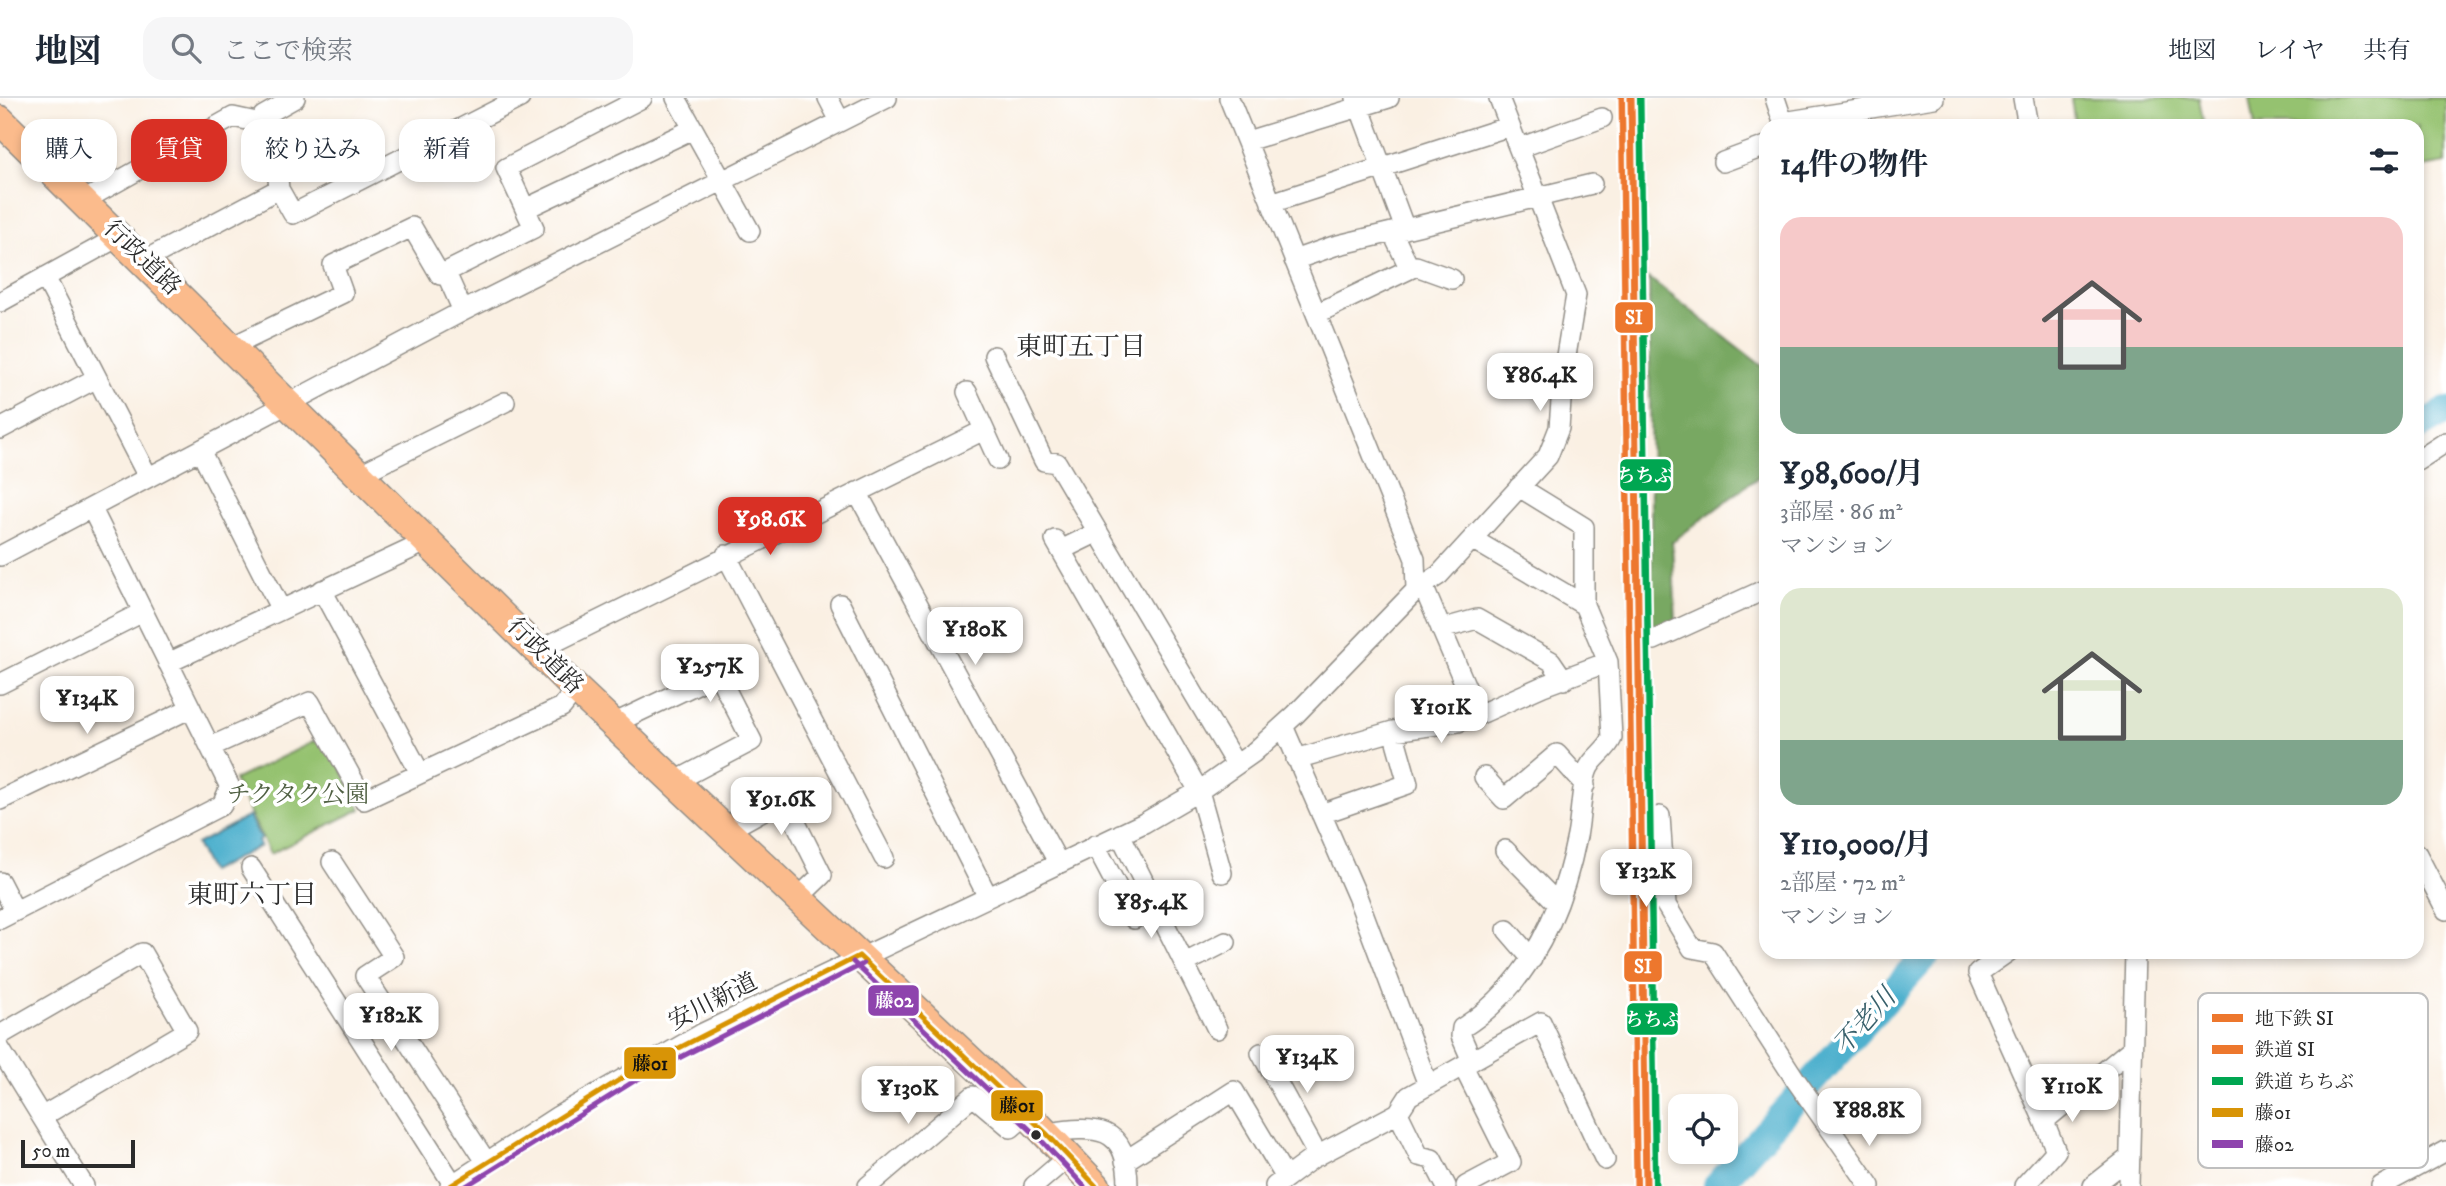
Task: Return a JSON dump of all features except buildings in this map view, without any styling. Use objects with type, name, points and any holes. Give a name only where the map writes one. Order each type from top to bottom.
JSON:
[{"type":"highway","name":"行政道路","points":[[2,123],[145,260],[576,689],[1037,1124],[1096,1186]]},
{"type":"street","points":[[262,119],[263,116],[295,98]]},
{"type":"street","points":[[278,182],[279,189],[293,214],[520,98]]},
{"type":"street","points":[[231,346],[343,293],[333,265],[412,227],[440,275],[534,228],[506,168],[642,98]]},
{"type":"street","points":[[676,98],[750,232]]},
{"type":"street","points":[[828,98],[840,121]]},
{"type":"street","points":[[0,556],[463,311],[887,98]]},
{"type":"street","points":[[1229,98],[1415,559],[1419,588],[1441,629],[1478,715]]},
{"type":"street","points":[[1247,141],[1357,103],[1390,98]]},
{"type":"street","name":"安川新道","points":[[452,1185],[632,1072],[859,956],[1120,834],[1199,791],[1283,726],[1419,588],[1439,575],[1548,456],[1559,428],[1563,374],[1576,295],[1499,98]]},
{"type":"street","points":[[1775,98],[1781,119]]},
{"type":"street","points":[[1811,119],[1934,98]]},
{"type":"street","points":[[2023,98],[2027,119]]},
{"type":"street","points":[[1357,103],[1383,167],[1410,269]]},
{"type":"street","points":[[83,201],[233,117],[241,119]]},
{"type":"street","points":[[1519,148],[1602,118]]},
{"type":"street","points":[[1275,212],[1383,167],[1510,126]]},
{"type":"street","points":[[525,209],[693,129]]},
{"type":"street","points":[[1723,162],[1759,149]]},
{"type":"street","points":[[1294,260],[1335,246],[1592,184]]},
{"type":"street","points":[[145,260],[279,189]]},
{"type":"street","points":[[0,302],[120,236]]},
{"type":"street","points":[[1316,314],[1416,266],[1452,279]]},
{"type":"street","points":[[446,273],[463,311]]},
{"type":"street","points":[[45,277],[148,477]]},
{"type":"street","points":[[994,356],[1044,461],[1057,463],[1236,765]]},
{"type":"street","points":[[0,429],[97,378]]},
{"type":"street","points":[[967,392],[998,460]]},
{"type":"street","points":[[360,474],[505,402]]},
{"type":"street","points":[[539,650],[726,555],[984,430]]},
{"type":"street","points":[[2424,456],[2446,442]]},
{"type":"street","points":[[200,450],[281,610]]},
{"type":"street","points":[[1466,1186],[1511,1162],[1468,1064],[1461,1035],[1462,1028],[1487,1012],[1532,959],[1558,903],[1577,837],[1588,768],[1612,738],[1608,662],[1584,605],[1584,527],[1519,487]]},
{"type":"street","points":[[857,492],[1058,862]]},
{"type":"street","points":[[0,882],[8,915],[222,805],[230,787],[92,509]]},
{"type":"street","points":[[1098,532],[1058,545],[1199,791],[1222,873]]},
{"type":"street","points":[[1472,539],[1584,605]]},
{"type":"street","points":[[169,663],[428,541]]},
{"type":"street","points":[[726,555],[884,858]]},
{"type":"street","points":[[322,590],[420,773]]},
{"type":"street","points":[[1654,640],[1759,592]]},
{"type":"street","points":[[840,604],[988,897]]},
{"type":"street","points":[[0,684],[143,611]]},
{"type":"street","points":[[1441,629],[1477,619],[1551,661],[1564,680]]},
{"type":"street","points":[[1296,758],[1393,731],[1458,722],[1543,685],[1564,680],[1608,662]]},
{"type":"street","points":[[613,724],[718,674],[752,741],[674,782]]},
{"type":"street","points":[[210,747],[310,702],[364,800],[562,708],[576,689]]},
{"type":"street","points":[[0,800],[191,708]]},
{"type":"street","points":[[1283,726],[1357,896],[1428,1085]]},
{"type":"street","points":[[1321,814],[1408,784],[1393,731]]},
{"type":"street","points":[[1484,777],[1504,799],[1557,754],[1586,785]]},
{"type":"street","points":[[726,831],[784,799],[822,875],[797,899]]},
{"type":"street","points":[[1660,816],[1666,905],[1692,948],[1713,952],[1800,1086],[1870,1186]]},
{"type":"street","points":[[1120,834],[1217,1029]]},
{"type":"street","points":[[1095,845],[1134,919]]},
{"type":"street","points":[[1505,850],[1558,903]]},
{"type":"street","points":[[332,862],[394,957],[365,976],[487,1163]]},
{"type":"street","points":[[251,868],[452,1185]]},
{"type":"street","points":[[2424,868],[2446,910]]},
{"type":"street","points":[[1507,930],[1532,959]]},
{"type":"street","points":[[1185,963],[1226,942]]},
{"type":"street","points":[[0,1035],[142,953],[187,1031],[43,1116]]},
{"type":"street","points":[[1998,959],[1978,972],[2056,1151],[2024,1186]]},
{"type":"street","points":[[2129,1186],[2130,1050],[2135,959]]},
{"type":"street","points":[[1125,1161],[1234,1091],[1280,1182],[1318,1156],[1398,1113],[1409,1096],[1541,1022],[1605,1160]]},
{"type":"street","points":[[0,1049],[84,1186]]},
{"type":"street","points":[[2044,1121],[2130,1050]]},
{"type":"street","points":[[1261,1054],[1318,1156]]},
{"type":"street","points":[[868,1186],[973,1096],[1012,1128],[1037,1124],[1100,1129],[1112,1139],[1125,1161],[1128,1186]]},
{"type":"street","points":[[1398,1113],[1419,1156],[1432,1159],[1446,1186]]},
{"type":"street","points":[[2428,1161],[2446,1151]]},
{"type":"street","points":[[1034,1186],[1069,1156]]},
{"type":"street","points":[[2093,1186],[2130,1157]]},
{"type":"street","points":[[2381,1186],[2414,1168]]},
{"type":"green space","points":[[2071,98],[2199,98],[2203,119],[2074,119]]},
{"type":"green space","points":[[2250,98],[2446,98],[2446,163],[2424,167],[2424,119],[2254,119]]},
{"type":"green space","points":[[1649,278],[1759,364],[1759,476],[1672,542],[1676,620],[1652,630]]},
{"type":"green space","name":"チクタク公園","points":[[325,736],[361,809],[270,854],[234,780]]},
{"type":"water","points":[[249,816],[261,839],[258,841],[260,846],[210,872],[196,844]]},
{"type":"waterway","name":"不老川","points":[[2424,424],[2446,411]]},
{"type":"waterway","name":"不老川","points":[[1717,1186],[1923,959]]},
{"type":"metro line","name":"SI","points":[[1631,98],[1646,1186]]},
{"type":"rail line","name":"SI","points":[[1622,98],[1637,1186]]},
{"type":"rail line","name":"ちちぶ","points":[[1640,98],[1655,1186]]},
{"type":"transit line","name":"藤01","points":[[859,956],[1046,1133],[1096,1186]]},
{"type":"transit line","name":"藤01","points":[[450,1186],[632,1072],[859,956]]},
{"type":"transit line","name":"藤02","points":[[853,962],[1040,1139],[1084,1186]]},
{"type":"transit line","name":"藤02","points":[[466,1186],[636,1080],[863,964]]},
{"type":"district","name":"東町五丁目","points":[[1081,347]]},
{"type":"district","name":"東町六丁目","points":[[252,895]]}]
